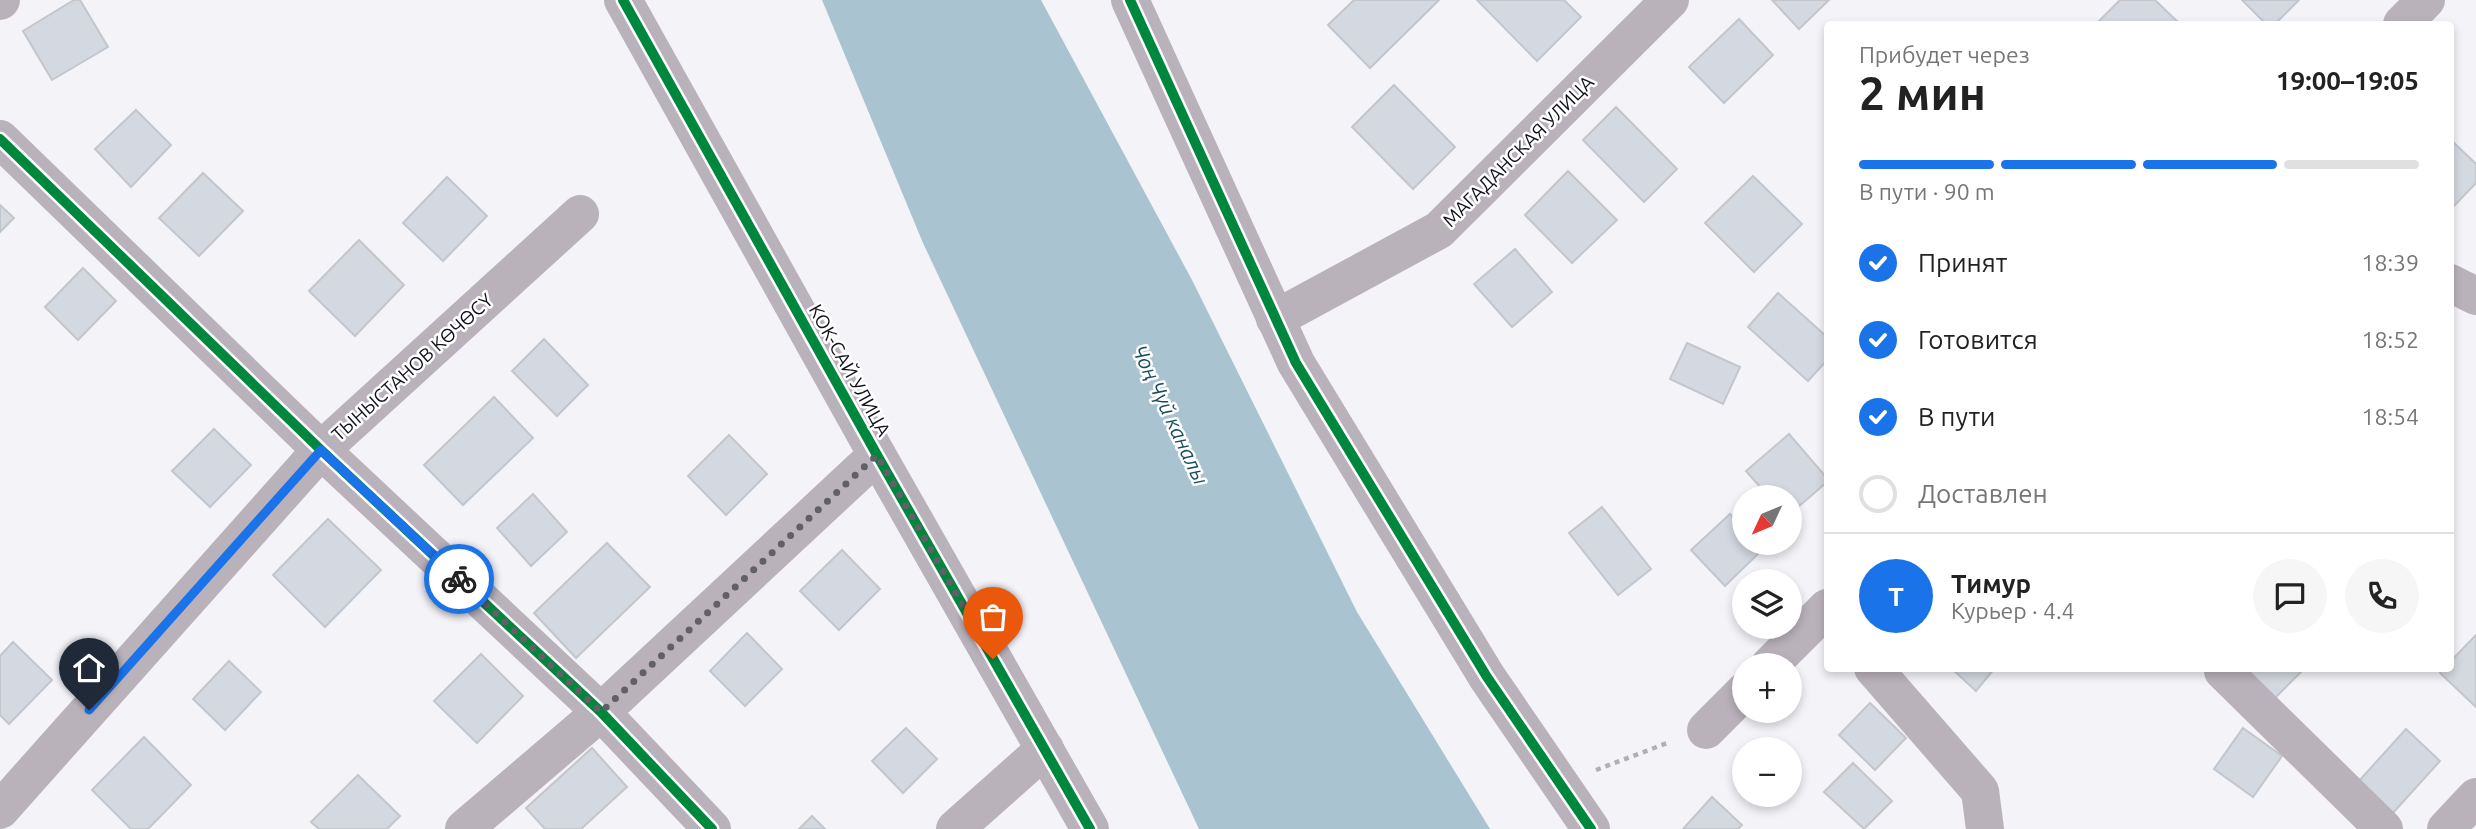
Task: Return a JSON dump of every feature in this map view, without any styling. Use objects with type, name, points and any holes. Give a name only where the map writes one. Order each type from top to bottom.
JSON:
[{"type":"street","name":"КОК-САЙ УЛИЦА","points":[[623,0],[1090,829]]},
{"type":"street","points":[[1130,0],[1296,363],[1465,642],[1591,829]]},
{"type":"street","name":"МАГАДАНСКАЯ УЛИЦА","points":[[1275,319],[1439,230],[1670,0]]},
{"type":"street","points":[[2405,21],[2426,0]]},
{"type":"street","points":[[0,139],[321,450],[601,712],[712,829]]},
{"type":"street","name":"ТЫНЫСТАНОВ КӨЧӨСҮ","points":[[0,810],[321,450],[580,214]]},
{"type":"street","points":[[2454,285],[2476,296]]},
{"type":"street","points":[[464,829],[601,712],[877,455]]},
{"type":"street","points":[[1783,653],[1824,614]]},
{"type":"street","points":[[1876,672],[1980,791],[1985,829]]},
{"type":"street","points":[[2224,672],[2384,829]]},
{"type":"street","points":[[1706,730],[1732,704]]},
{"type":"street","points":[[955,829],[1045,749]]},
{"type":"street","points":[[2446,829],[2476,797]]},
{"type":"path","points":[[1559,783],[1662,745]]},
{"type":"water","name":"Чоң Чүй каналы","points":[[822,0],[1041,0],[1192,280],[1357,612],[1490,829],[1199,829],[923,243]]},
{"type":"building","points":[[74,0],[80,0],[108,47],[52,80],[23,31]]},
{"type":"building","points":[[1354,0],[1439,0],[1370,68],[1328,25]]},
{"type":"building","points":[[1477,0],[1564,0],[1581,17],[1537,61]]},
{"type":"building","points":[[1772,0],[1829,0],[1799,29]]},
{"type":"building","points":[[2120,0],[2155,0],[2177,21],[2099,21]]},
{"type":"building","points":[[2242,0],[2299,0],[2278,21],[2263,21]]},
{"type":"building","points":[[1739,19],[1773,55],[1724,103],[1689,67]]},
{"type":"building","points":[[1394,85],[1455,147],[1413,189],[1352,127]]},
{"type":"building","points":[[1616,107],[1677,169],[1644,202],[1583,140]]},
{"type":"building","points":[[136,110],[171,145],[131,187],[95,149]]},
{"type":"building","points":[[2454,143],[2476,164],[2476,183],[2454,206]]},
{"type":"building","points":[[1568,171],[1617,220],[1572,263],[1525,215]]},
{"type":"building","points":[[203,173],[243,211],[199,256],[159,218]]},
{"type":"building","points":[[1753,176],[1802,224],[1754,272],[1705,223]]},
{"type":"building","points":[[447,177],[487,216],[443,261],[403,223]]},
{"type":"building","points":[[0,205],[14,218],[0,232]]},
{"type":"building","points":[[359,240],[404,285],[355,336],[309,291]]},
{"type":"building","points":[[1515,249],[1552,292],[1512,327],[1474,284]]},
{"type":"building","points":[[83,268],[116,301],[78,340],[45,307]]},
{"type":"building","points":[[1778,293],[1824,334],[1824,363],[1808,381],[1748,327]]},
{"type":"building","points":[[544,339],[588,385],[557,416],[512,371]]},
{"type":"building","points":[[1687,343],[1740,367],[1723,404],[1670,379]]},
{"type":"building","points":[[494,397],[533,438],[463,505],[424,465]]},
{"type":"building","points":[[214,429],[251,465],[210,507],[172,471]]},
{"type":"building","points":[[1789,434],[1824,475],[1824,485],[1802,504],[1802,485],[1758,485],[1746,471]]},
{"type":"building","points":[[729,435],[767,474],[726,515],[688,476]]},
{"type":"building","points":[[533,494],[567,532],[531,566],[497,528]]},
{"type":"building","points":[[1602,507],[1651,569],[1618,595],[1569,533]]},
{"type":"building","points":[[1730,514],[1732,555],[1757,555],[1742,569],[1732,569],[1732,579],[1725,586],[1691,550]]},
{"type":"building","points":[[328,519],[381,570],[325,627],[273,575]]},
{"type":"building","points":[[607,543],[650,587],[576,658],[534,613]]},
{"type":"building","points":[[842,550],[880,589],[839,630],[800,591]]},
{"type":"building","points":[[747,633],[782,669],[745,706],[710,671]]},
{"type":"building","points":[[2476,635],[2476,707],[2440,673],[2454,672],[2454,658]]},
{"type":"building","points":[[13,642],[52,680],[9,724],[0,715],[0,656]]},
{"type":"building","points":[[481,654],[523,696],[477,743],[434,701]]},
{"type":"building","points":[[229,661],[261,692],[225,730],[193,699]]},
{"type":"building","points":[[1955,672],[1992,672],[1976,691]]},
{"type":"building","points":[[2249,672],[2301,672],[2274,699]]},
{"type":"building","points":[[1870,703],[1906,738],[1875,770],[1839,735]]},
{"type":"building","points":[[906,728],[937,759],[903,793],[872,761]]},
{"type":"building","points":[[2243,728],[2282,756],[2253,797],[2214,769]]},
{"type":"building","points":[[2406,729],[2440,761],[2392,814],[2358,782]]},
{"type":"building","points":[[144,737],[191,785],[148,829],[131,829],[92,790]]},
{"type":"building","points":[[592,748],[627,787],[581,829],[545,829],[526,808]]},
{"type":"building","points":[[1853,763],[1892,801],[1864,829],[1824,792]]},
{"type":"building","points":[[358,775],[400,816],[387,829],[319,829],[311,822]]},
{"type":"building","points":[[1712,797],[1742,825],[1738,829],[1683,829]]},
{"type":"building","points":[[812,816],[825,829],[799,829]]},
{"type":"cycle path","points":[[623,0],[1090,829]]},
{"type":"cycle path","points":[[1130,0],[1296,363],[1487,677],[1591,829]]},
{"type":"cycle path","points":[[0,139],[321,450],[601,712],[712,829]]},
{"type":"way so far","points":[[459,579],[601,712],[877,455],[993,659]]},
{"type":"route","points":[[89,710],[321,450],[459,579]]}]
